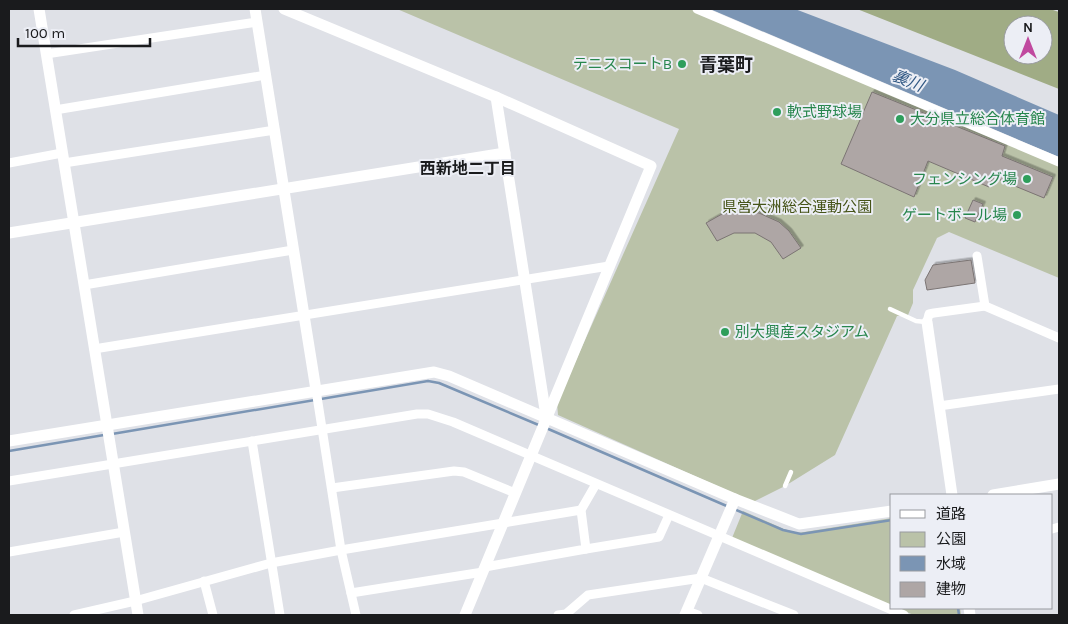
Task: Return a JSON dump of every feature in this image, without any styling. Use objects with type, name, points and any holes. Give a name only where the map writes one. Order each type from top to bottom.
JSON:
[{"type":"street","points":[[39,9],[138,615]]},
{"type":"street","points":[[255,9],[341,550],[356,615]]},
{"type":"street","points":[[284,9],[496,97],[651,166],[465,615]]},
{"type":"street","points":[[697,9],[1059,162]]},
{"type":"street","points":[[46,54],[257,22]]},
{"type":"street","points":[[55,110],[266,75]]},
{"type":"street","points":[[496,97],[524,280],[543,424]]},
{"type":"street","points":[[9,163],[63,158],[274,130]]},
{"type":"street","points":[[9,233],[505,154]]},
{"type":"street","points":[[84,285],[294,250]]},
{"type":"street","points":[[977,256],[985,306]]},
{"type":"street","points":[[94,349],[609,266]]},
{"type":"street","points":[[952,494],[927,322],[929,314],[985,306],[1059,338]]},
{"type":"street","points":[[9,441],[108,431],[317,396],[434,372],[449,376],[543,424],[799,524],[890,511]]},
{"type":"street","points":[[939,406],[1059,389]]},
{"type":"street","points":[[9,481],[417,414],[428,414],[453,422],[904,615]]},
{"type":"street","points":[[252,441],[280,615]]},
{"type":"street","points":[[332,488],[454,471],[464,472],[515,493]]},
{"type":"street","points":[[586,549],[581,510],[596,484]]},
{"type":"street","points":[[999,494],[1059,484]]},
{"type":"street","points":[[690,614],[701,578],[734,500]]},
{"type":"street","points":[[74,615],[136,601],[271,563],[581,510]]},
{"type":"street","points":[[351,593],[659,537],[669,515]]},
{"type":"street","points":[[9,552],[124,532]]},
{"type":"street","points":[[558,615],[566,614],[588,595],[701,578],[773,612],[794,615]]},
{"type":"street","points":[[204,581],[213,615]]},
{"type":"lane","points":[[890,309],[916,321],[927,322]]},
{"type":"lane","points":[[785,486],[791,472]]},
{"type":"green space","name":"県営大洲総合運動公園","points":[[397,9],[693,9],[1059,164],[1059,278],[949,232],[937,238],[913,290],[913,303],[908,315],[897,316],[835,455],[785,486],[753,502],[558,415],[557,403],[679,129]]},
{"type":"green space","points":[[857,9],[1050,9],[1059,12],[1059,89]]},
{"type":"green space","points":[[743,511],[798,533],[890,518],[890,605],[732,538]]},
{"type":"green space","points":[[899,609],[960,609],[961,615],[914,615]]},
{"type":"water","name":"裏川","points":[[710,9],[795,9],[955,70],[1059,115],[1059,157]]},
{"type":"building","name":"大分県立総合体育館","points":[[872,92],[1005,146],[1002,156],[1053,177],[1044,198],[993,177],[989,187],[928,161],[914,197],[841,164]]},
{"type":"building","points":[[973,200],[983,204],[975,222],[965,218]]},
{"type":"building","points":[[742,211],[759,213],[779,222],[789,231],[801,248],[783,259],[771,242],[755,233],[734,233],[717,241],[706,223],[722,214]]},
{"type":"building","points":[[971,260],[975,283],[927,290],[925,280],[933,265]]},
{"type":"waterway","points":[[112,434],[428,381],[439,383],[541,426]]},
{"type":"waterway","points":[[546,428],[729,507]]},
{"type":"waterway","points":[[9,451],[104,435]]},
{"type":"waterway","points":[[734,509],[783,530],[801,534],[890,520]]},
{"type":"waterway","points":[[958,609],[959,615]]},
{"type":"place","name":"テニスコートB","points":[[682,64]]},
{"type":"place","name":"軟式野球場","points":[[777,112]]},
{"type":"place","name":"大分県立総合体育館","points":[[900,119]]},
{"type":"place","name":"フェンシング場","points":[[1027,179]]},
{"type":"place","name":"ゲートボール場","points":[[1017,215]]},
{"type":"place","name":"別大興産スタジアム","points":[[725,332]]},
{"type":"district","name":"青葉町","points":[[726,65]]},
{"type":"district","name":"西新地二丁目","points":[[468,168]]}]
